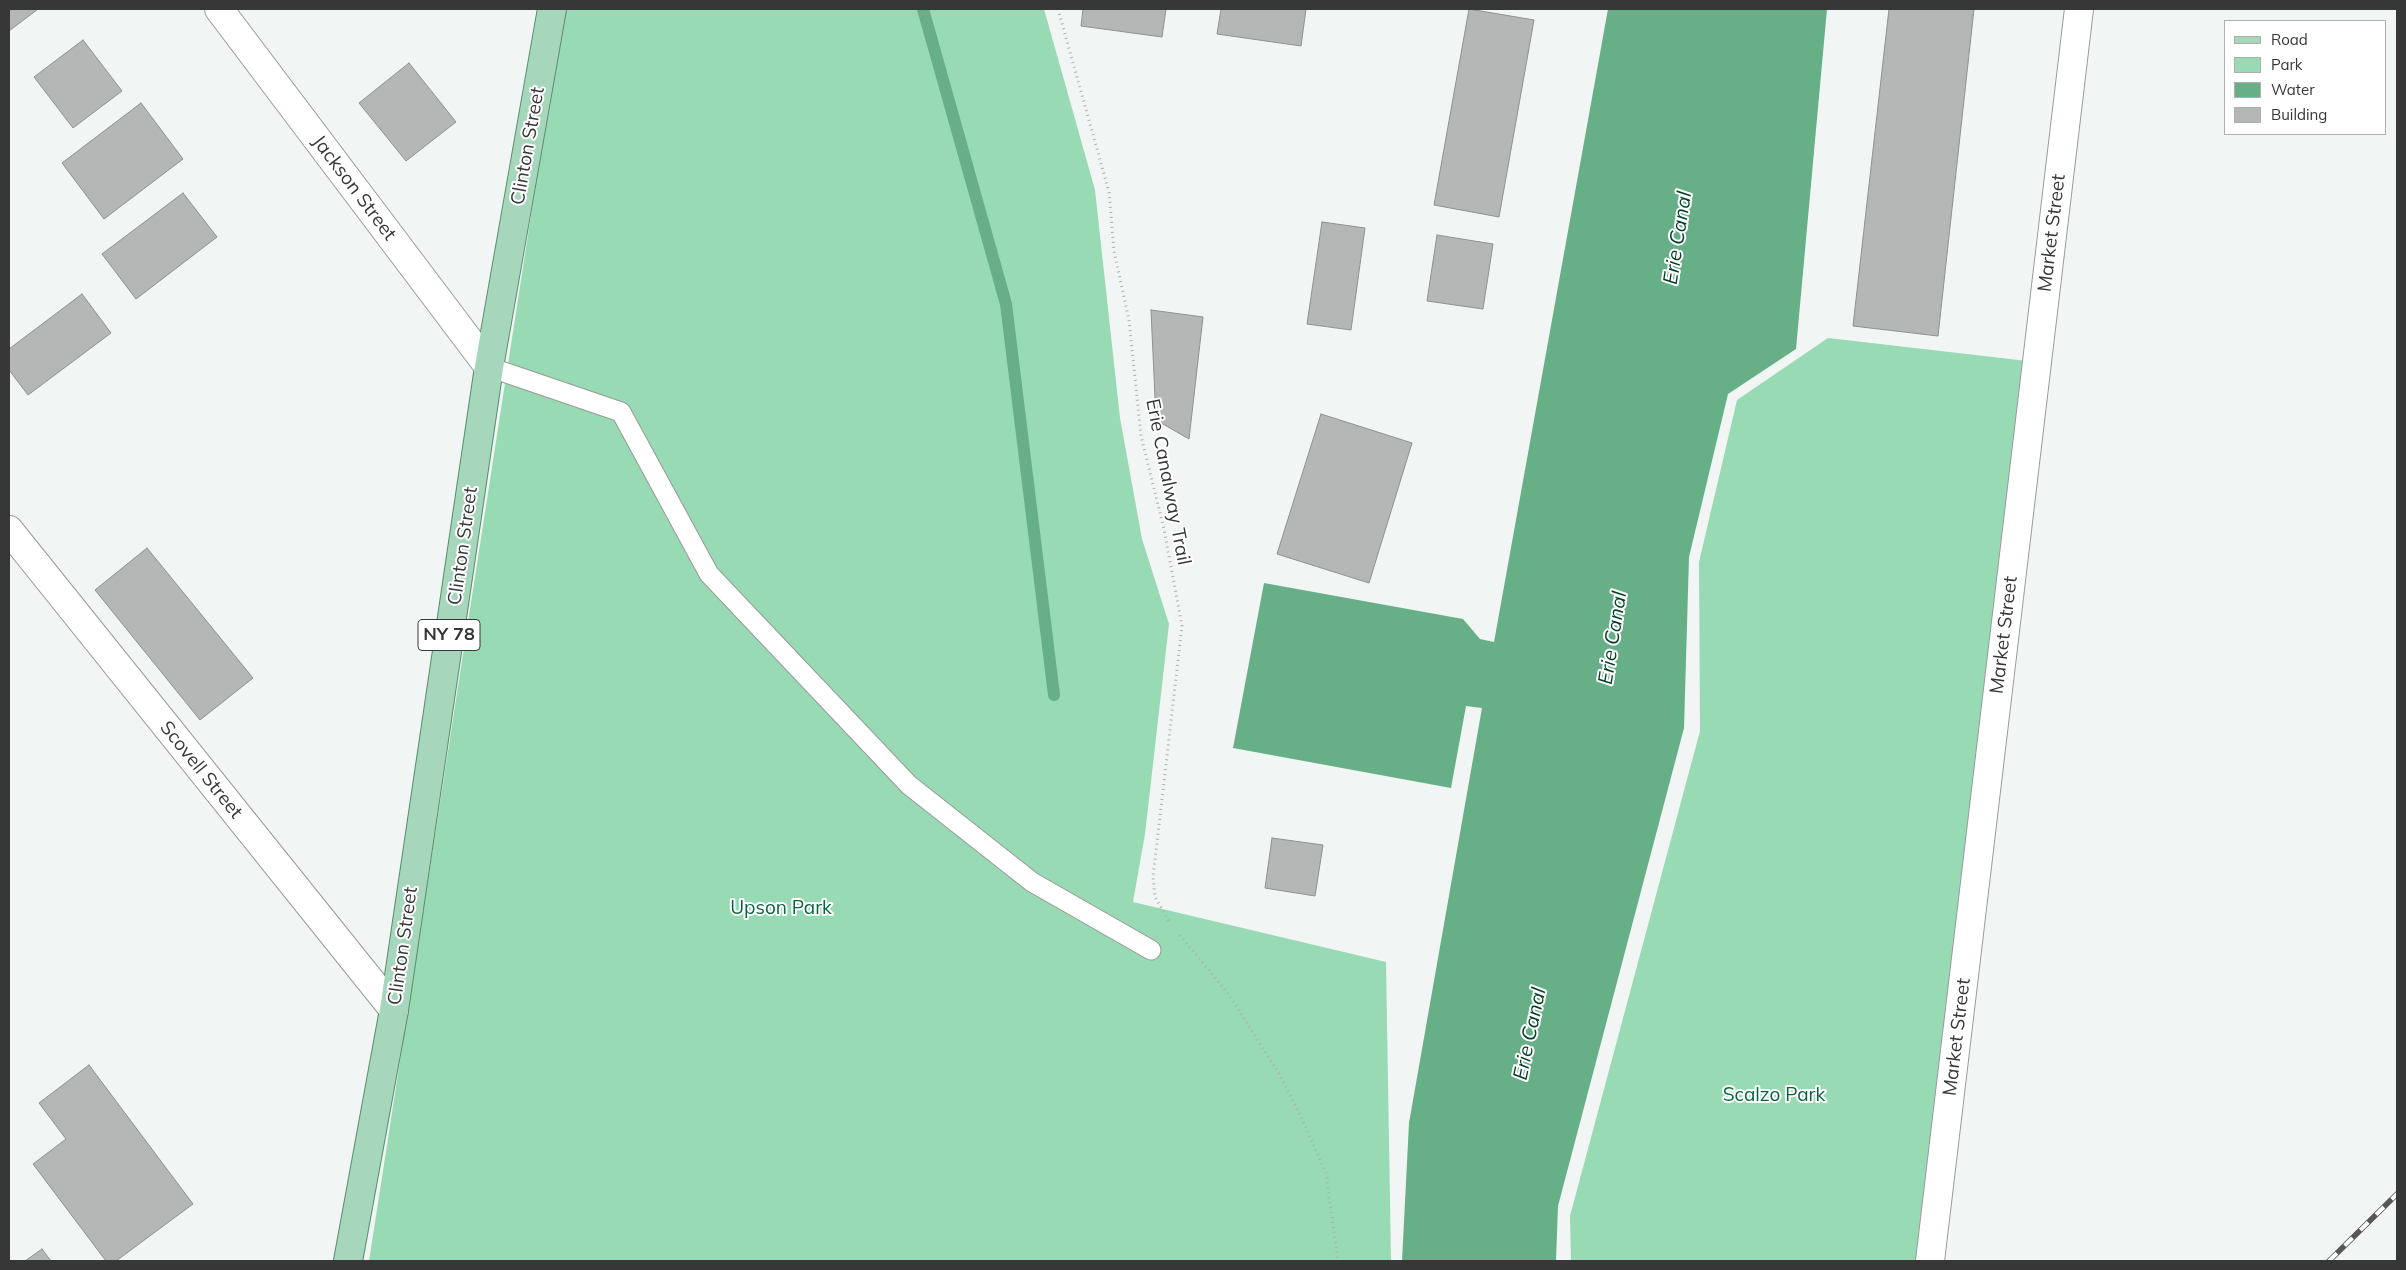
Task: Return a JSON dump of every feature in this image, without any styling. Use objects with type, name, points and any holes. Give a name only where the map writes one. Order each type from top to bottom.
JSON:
[{"type":"main road","name":"Clinton Street","points":[[348,1261],[394,1010],[489,367],[552,9]]},
{"type":"street","name":"Jackson Street","points":[[219,9],[489,367]]},
{"type":"street","name":"Market Street","points":[[1930,1261],[2079,9]]},
{"type":"street","name":"Scovell Street","points":[[9,530],[394,1010]]},
{"type":"lane","points":[[489,367],[621,412],[709,574],[909,785],[1032,882],[1151,950]]},
{"type":"path","name":"Erie Canalway Trail","points":[[1058,9],[1109,192],[1114,251],[1129,320],[1141,436],[1164,529],[1182,626],[1153,877],[1155,897],[1171,924]]},
{"type":"path","points":[[1177,932],[1230,996],[1281,1077],[1302,1119],[1326,1173],[1338,1261]]},
{"type":"green space","name":"Upson Park","points":[[563,9],[1044,9],[1095,190],[1120,418],[1142,539],[1169,624],[1145,834],[1133,902],[1386,962],[1391,1261],[369,1261]]},
{"type":"green space","name":"Scalzo Park","points":[[1828,338],[2036,362],[1919,1261],[1571,1261],[1570,1216],[1700,731],[1699,562],[1737,400]]},
{"type":"water","name":"Erie Canal","points":[[1608,9],[1827,9],[1796,349],[1728,394],[1689,557],[1684,728],[1558,1206],[1556,1261],[1402,1261],[1409,1123],[1482,708],[1466,706],[1451,788],[1233,748],[1264,583],[1463,619],[1480,639],[1494,642]]},
{"type":"building","points":[[9,9],[38,9],[9,31]]},
{"type":"building","points":[[1083,9],[1166,9],[1162,37],[1081,26]]},
{"type":"building","points":[[1221,9],[1306,9],[1301,46],[1217,34]]},
{"type":"building","points":[[1469,9],[1534,20],[1499,217],[1434,205]]},
{"type":"building","points":[[1889,9],[1974,9],[1938,336],[1853,326]]},
{"type":"building","points":[[83,40],[122,91],[73,128],[34,77]]},
{"type":"building","points":[[409,63],[456,122],[406,161],[359,103]]},
{"type":"building","points":[[141,103],[183,159],[104,219],[62,163]]},
{"type":"building","points":[[183,193],[217,237],[136,299],[102,254]]},
{"type":"building","points":[[1322,222],[1365,228],[1351,330],[1307,324]]},
{"type":"building","points":[[1437,235],[1493,244],[1483,309],[1427,301]]},
{"type":"building","points":[[82,294],[111,333],[28,395],[9,370],[9,349]]},
{"type":"building","points":[[1151,310],[1203,317],[1189,439],[1156,420]]},
{"type":"building","points":[[1321,414],[1412,443],[1369,583],[1277,554]]},
{"type":"building","points":[[147,548],[253,678],[200,720],[95,590]]},
{"type":"building","points":[[1272,838],[1323,845],[1315,896],[1265,888]]},
{"type":"building","points":[[89,1065],[193,1204],[116,1261],[106,1261],[33,1164],[66,1139],[39,1103]]},
{"type":"building","points":[[42,1249],[51,1261],[25,1261]]},
{"type":"waterway","points":[[923,9],[1006,304],[1054,695]]},
{"type":"railway","points":[[2329,1261],[2397,1194]]}]
